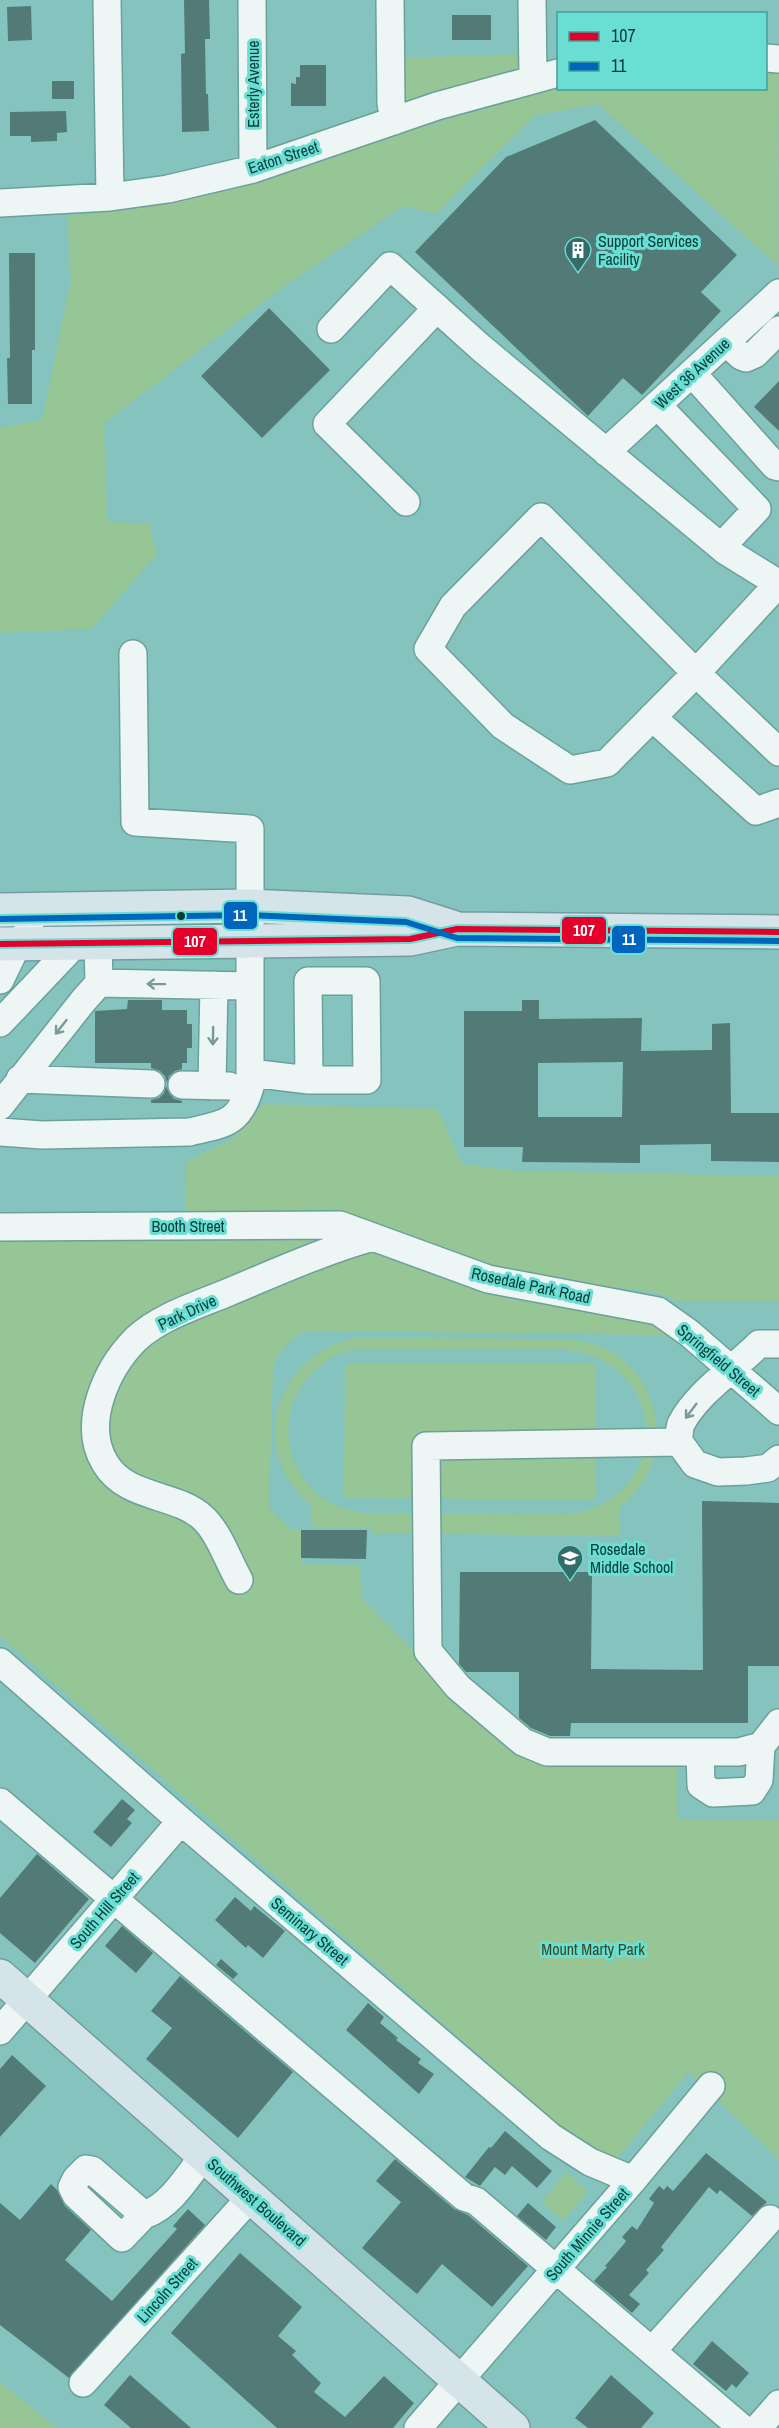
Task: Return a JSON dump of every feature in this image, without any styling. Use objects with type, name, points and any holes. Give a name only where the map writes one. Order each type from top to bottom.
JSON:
[{"type":"main road","points":[[0,910],[249,906],[408,913],[457,929]]},
{"type":"main road","points":[[9,944],[410,939],[457,929],[779,932]]},
{"type":"main road","name":"Southwest Boulevard","points":[[0,1976],[513,2428]]},
{"type":"street","points":[[107,0],[110,197]]},
{"type":"street","name":"Esterly Avenue","points":[[252,0],[254,169]]},
{"type":"street","points":[[390,0],[391,103],[394,121]]},
{"type":"street","points":[[532,0],[546,76]]},
{"type":"street","name":"Eaton Street","points":[[0,202],[110,197],[168,189],[254,169],[394,121],[546,76]]},
{"type":"street","points":[[331,328],[390,266],[480,347],[721,547],[779,583],[696,673],[607,763],[570,770],[503,726],[428,649],[453,606],[541,517],[696,673],[779,752]]},
{"type":"street","name":"West 36 Avenue","points":[[606,452],[779,293]]},
{"type":"street","points":[[406,502],[327,424],[437,308]]},
{"type":"street","points":[[726,342],[746,358],[755,354],[779,330]]},
{"type":"street","points":[[692,373],[775,466],[779,467]]},
{"type":"street","points":[[657,405],[757,509],[721,547]]},
{"type":"street","points":[[0,1132],[42,1135],[189,1132],[235,1118],[246,1102],[251,1080],[250,829],[135,822],[133,654]]},
{"type":"street","points":[[652,717],[756,811],[779,803]]},
{"type":"street","points":[[0,980],[9,944],[57,910]]},
{"type":"street","points":[[0,1023],[87,943],[99,983]]},
{"type":"street","points":[[99,983],[250,986]]},
{"type":"street","points":[[0,1106],[99,983]]},
{"type":"street","points":[[212,1086],[214,985]]},
{"type":"street","points":[[21,1079],[151,1084]]},
{"type":"street","points":[[182,1085],[212,1086],[251,1080],[309,1080]]},
{"type":"street","name":"Booth Street","points":[[0,1227],[340,1225],[373,1237]]},
{"type":"street","name":"Rosedale Park Road","points":[[373,1237],[488,1279],[658,1311]]},
{"type":"street","name":"Park Drive","points":[[238,1580],[210,1525],[201,1516],[184,1507],[141,1492],[119,1478],[105,1463],[98,1443],[96,1414],[108,1376],[136,1340],[164,1320],[338,1246],[373,1237]]},
{"type":"street","name":"Springfield Street","points":[[658,1311],[689,1333],[779,1411]]},
{"type":"street","points":[[779,1344],[759,1344],[691,1409],[680,1426],[679,1442],[695,1464],[718,1472],[768,1468],[779,1459]]},
{"type":"street","points":[[679,1442],[426,1446],[428,1651],[458,1687],[523,1742],[547,1752],[740,1752],[761,1746],[779,1724]]},
{"type":"street","name":"Seminary Street","points":[[0,1662],[181,1821],[551,2137],[590,2162],[633,2181]]},
{"type":"street","points":[[700,1752],[701,1785],[713,1793],[752,1791],[759,1780],[761,1746]]},
{"type":"street","points":[[0,1802],[112,1900],[464,2197],[476,2201],[742,2428]]},
{"type":"street","name":"South Hill Street","points":[[0,2031],[181,1821]]},
{"type":"street","name":"South Minnie Street","points":[[417,2428],[557,2270],[711,2086]]},
{"type":"street","points":[[144,2216],[153,2213],[176,2191],[204,2155]]},
{"type":"street","name":"Lincoln Street","points":[[83,2383],[251,2197]]},
{"type":"street","points":[[652,2351],[770,2219]]},
{"type":"street","points":[[758,2428],[779,2404]]},
{"type":"green space","points":[[521,54],[520,69],[516,75],[406,110],[395,58]]},
{"type":"green space","points":[[767,72],[779,73],[777,265],[598,104],[534,116],[436,214],[403,206],[286,285],[104,423],[107,522],[149,524],[157,554],[91,629],[0,633],[0,427],[42,420],[71,278],[67,216],[164,204],[291,170],[479,109],[557,88],[767,90]]},
{"type":"green space","points":[[263,1104],[438,1109],[462,1164],[518,1171],[779,1176],[779,1302],[681,1302],[654,1292],[524,1276],[478,1266],[370,1226],[185,1219],[186,1162],[232,1139]]},
{"type":"green space","name":"Mount Marty Park","points":[[317,1240],[384,1256],[483,1293],[629,1312],[669,1326],[669,1335],[306,1331],[286,1346],[273,1367],[269,1508],[292,1530],[301,1530],[301,1564],[360,1565],[361,1598],[513,1751],[677,1762],[677,1819],[779,1819],[779,2160],[689,2072],[612,2164],[557,2123],[0,1636],[0,1241]]},
{"type":"green space","points":[[358,1337],[568,1339],[591,1343],[613,1353],[626,1362],[645,1387],[655,1416],[657,1432],[656,1447],[647,1476],[635,1493],[620,1507],[619,1536],[371,1533],[371,1528],[311,1527],[311,1506],[290,1482],[281,1465],[275,1443],[275,1422],[280,1401],[289,1383],[318,1353],[337,1343]],"holes":[[[366,1349],[567,1350],[601,1360],[626,1378],[641,1403],[646,1430],[642,1458],[628,1483],[604,1503],[570,1514],[365,1513],[337,1506],[315,1492],[299,1472],[290,1449],[289,1424],[295,1399],[309,1376],[335,1356],[348,1351]]]},
{"type":"green space","points":[[345,1363],[596,1364],[595,1500],[344,1498]]},
{"type":"green space","points":[[566,2172],[588,2191],[563,2221],[542,2202]]},
{"type":"green space","points":[[0,2382],[57,2428],[0,2428]]},
{"type":"building","points":[[184,0],[209,0],[210,39],[205,39],[209,131],[182,132],[181,54],[185,53]]},
{"type":"building","points":[[31,6],[32,40],[8,41],[7,7]]},
{"type":"building","points":[[452,15],[491,15],[491,40],[452,40]]},
{"type":"building","points":[[300,65],[326,65],[326,106],[291,106],[291,83],[296,84],[296,77],[300,77]]},
{"type":"building","points":[[52,81],[74,81],[74,99],[52,99]]},
{"type":"building","points":[[66,111],[67,132],[57,133],[57,141],[31,142],[31,136],[10,136],[10,112]]},
{"type":"building","name":"Support Services Facility","points":[[595,120],[737,255],[701,292],[721,311],[642,395],[623,378],[588,416],[415,252],[506,157]]},
{"type":"building","points":[[9,253],[35,253],[35,350],[32,350],[32,404],[8,404]]},
{"type":"building","points":[[269,308],[330,370],[262,438],[201,376]]},
{"type":"building","points":[[779,381],[779,431],[754,407]]},
{"type":"building","points":[[128,1000],[162,1000],[162,1010],[187,1010],[187,1024],[192,1024],[192,1048],[187,1048],[187,1063],[182,1063],[182,1069],[169,1076],[167,1083],[160,1071],[151,1068],[151,1063],[95,1063],[95,1011],[127,1009]]},
{"type":"building","points":[[522,1000],[539,1000],[539,1019],[642,1018],[641,1051],[712,1050],[712,1024],[730,1023],[731,1113],[779,1113],[779,1162],[711,1161],[711,1144],[640,1145],[640,1163],[522,1162],[523,1147],[464,1147],[464,1011],[522,1011]],"holes":[[[623,1062],[622,1117],[538,1117],[538,1063]]]},
{"type":"building","points":[[166,1086],[174,1099],[182,1103],[151,1103],[151,1100],[159,1098],[164,1093]]},
{"type":"building","name":"Rosedale Middle School","points":[[702,1501],[779,1503],[779,1666],[748,1666],[748,1723],[571,1723],[570,1736],[550,1736],[531,1728],[519,1718],[519,1672],[466,1672],[459,1664],[460,1572],[592,1572],[591,1669],[703,1670]]},
{"type":"building","points":[[301,1530],[367,1530],[366,1559],[301,1558]]},
{"type":"building","points":[[122,1799],[135,1810],[127,1819],[132,1823],[111,1847],[93,1832]]},
{"type":"building","points":[[37,1854],[89,1899],[35,1963],[0,1933],[0,1898]]},
{"type":"building","points":[[235,1897],[251,1911],[254,1906],[285,1931],[263,1958],[248,1945],[246,1948],[215,1920]]},
{"type":"building","points":[[122,1926],[153,1953],[136,1973],[105,1946]]},
{"type":"building","points":[[221,1959],[238,1974],[233,1979],[216,1965]]},
{"type":"building","points":[[180,1976],[293,2072],[238,2138],[146,2059],[172,2028],[151,2011]]},
{"type":"building","points":[[368,2003],[384,2017],[380,2023],[398,2038],[396,2040],[421,2059],[418,2063],[434,2074],[419,2094],[346,2030]]},
{"type":"building","points":[[12,2055],[46,2086],[0,2137],[0,2069]]},
{"type":"building","points":[[505,2131],[552,2171],[537,2188],[512,2166],[505,2175],[495,2167],[480,2186],[465,2177]]},
{"type":"building","points":[[706,2153],[767,2202],[752,2216],[720,2190],[717,2194],[709,2187],[661,2247],[664,2250],[646,2270],[649,2273],[629,2295],[640,2304],[632,2313],[594,2281],[626,2241],[622,2237],[632,2226],[637,2230],[654,2203],[649,2199],[659,2186],[664,2190],[667,2186],[673,2191]]},
{"type":"building","points":[[395,2159],[454,2209],[468,2215],[528,2266],[492,2307],[442,2264],[417,2294],[362,2248],[401,2202],[376,2181]]},
{"type":"building","points":[[51,2184],[57,2190],[65,2206],[91,2230],[65,2260],[112,2301],[177,2229],[173,2226],[188,2209],[205,2225],[69,2378],[0,2325],[0,2203],[20,2220]]},
{"type":"building","points":[[528,2203],[556,2227],[546,2240],[517,2216]]},
{"type":"building","points":[[240,2253],[302,2307],[278,2336],[296,2351],[292,2355],[321,2383],[314,2392],[345,2417],[384,2376],[414,2403],[393,2428],[277,2428],[171,2333]]},
{"type":"building","points":[[712,2341],[749,2373],[736,2388],[732,2384],[726,2391],[693,2364]]},
{"type":"building","points":[[130,2375],[191,2428],[131,2428],[104,2405]]},
{"type":"building","points":[[611,2375],[654,2413],[641,2428],[588,2428],[575,2418]]},
{"type":"transit line","name":"11","points":[[0,919],[249,915],[406,922],[457,938],[779,941]]},
{"type":"transit line","name":"107","points":[[0,944],[410,939],[457,929],[779,932]]},
{"type":"place","name":"Support Services Facility","points":[[578,273]]},
{"type":"place","name":"Rosedale Middle School","points":[[570,1581]]}]
